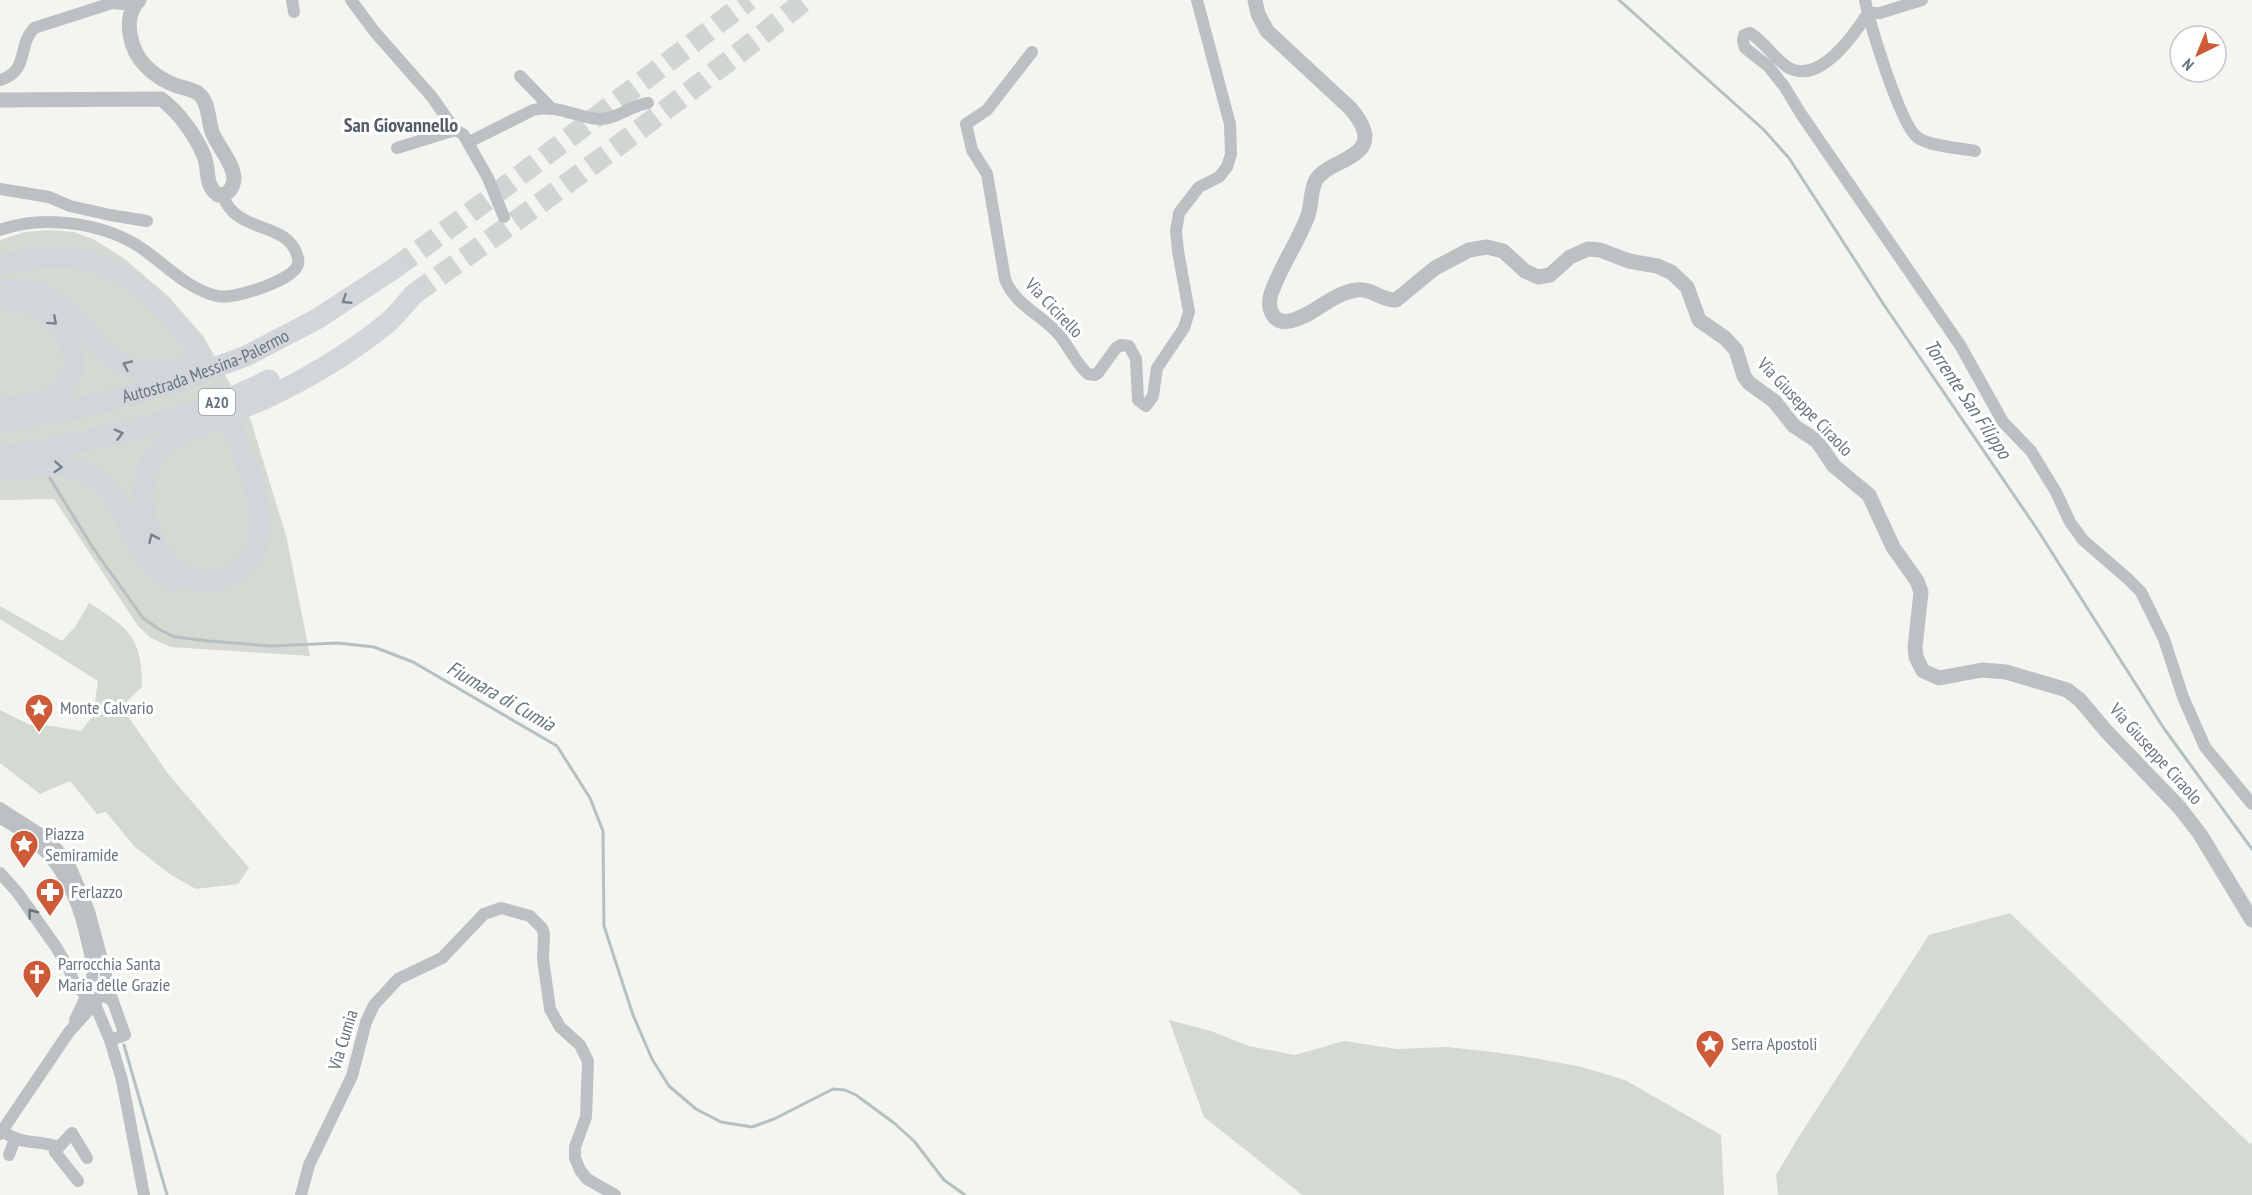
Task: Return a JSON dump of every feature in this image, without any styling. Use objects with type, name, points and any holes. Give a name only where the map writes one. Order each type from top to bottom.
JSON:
[{"type":"highway","points":[[0,266],[33,258],[54,257],[94,262],[110,267],[130,279],[152,297],[178,325],[196,355],[147,301],[126,284],[107,274],[85,268],[53,264],[0,272]]},
{"type":"highway","name":"Autostrada Messina-Palermo","points":[[0,423],[85,407],[168,385],[246,356],[317,319],[395,268]]},
{"type":"highway","points":[[0,290],[26,290],[48,296],[68,309],[109,353],[120,362],[137,369],[157,371],[246,356]]},
{"type":"highway","name":"Autostrada Messina-Palermo","points":[[0,457],[58,448],[118,434],[181,416],[255,387],[331,350],[414,294],[387,323],[336,359],[262,400],[178,436],[157,452],[147,467],[143,480],[144,507],[147,524],[160,553],[169,564],[185,574],[206,581],[226,578],[251,558],[261,532],[253,480],[233,420],[260,479],[267,511],[267,534],[263,549],[250,570],[231,585],[208,591],[189,589],[170,581],[157,572],[138,547],[112,494],[91,475],[59,466],[0,471]]},
{"type":"highway","points":[[0,300],[32,306],[56,323],[70,344],[74,362],[67,384],[56,394],[43,400],[0,408]]},
{"type":"street","points":[[351,0],[366,21],[432,97],[455,130],[463,134],[469,142],[504,217]]},
{"type":"street","name":"Via Cicirello","points":[[1032,52],[987,110],[968,121],[965,128],[972,150],[987,174],[1005,279],[1010,290],[1025,307],[1058,333],[1088,374],[1098,373],[1116,348],[1121,345],[1129,346],[1136,359],[1138,400],[1146,406],[1153,396],[1157,368],[1184,328],[1189,312],[1178,251],[1176,231],[1179,213],[1199,187],[1219,177],[1227,167],[1231,154],[1230,124],[1197,0]]},
{"type":"street","name":"Via Giuseppe Ciraolo","points":[[1255,0],[1258,14],[1267,31],[1350,108],[1361,121],[1364,134],[1361,146],[1355,155],[1324,172],[1316,180],[1307,220],[1271,294],[1269,306],[1273,316],[1281,321],[1291,321],[1333,298],[1355,290],[1367,290],[1396,300],[1428,272],[1463,253],[1480,247],[1493,247],[1503,251],[1525,271],[1538,277],[1550,275],[1570,257],[1588,249],[1600,250],[1629,261],[1657,266],[1671,272],[1687,287],[1700,320],[1725,338],[1736,350],[1744,376],[1749,384],[1774,401],[1794,426],[1817,441],[1834,466],[1869,495],[1893,547],[1917,581],[1921,592],[1915,647],[1916,657],[1923,671],[1939,678],[1992,670],[2067,690],[2089,708],[2106,731],[2179,807],[2200,834],[2252,920]]},
{"type":"street","points":[[1866,6],[1880,13],[1922,0]]},
{"type":"street","points":[[0,80],[16,71],[22,60],[28,35],[34,28],[112,3],[137,2]]},
{"type":"street","points":[[137,2],[130,14],[129,27],[132,46],[138,57],[160,78],[196,92],[204,99],[212,129],[234,177],[232,188],[223,196]]},
{"type":"street","points":[[1866,6],[1892,88],[1906,124],[1912,132],[1923,141],[1975,151]]},
{"type":"street","points":[[1866,6],[1846,41],[1827,62],[1813,70],[1791,69],[1750,33],[1744,34],[1745,48],[1768,66],[1784,86],[1960,345],[2003,422],[2031,451],[2083,540],[2141,592],[2164,639],[2183,697],[2205,747],[2250,798]]},
{"type":"street","points":[[520,76],[551,108]]},
{"type":"street","points":[[0,100],[161,99],[198,142],[206,160],[210,187],[218,195],[223,196]]},
{"type":"street","points":[[469,142],[532,110],[551,108],[599,119],[638,105],[648,104]]},
{"type":"street","points":[[397,148],[455,130]]},
{"type":"street","points":[[0,189],[49,197],[70,206],[147,221]]},
{"type":"street","points":[[0,230],[27,223],[49,221],[70,223],[109,232],[137,245],[196,288],[222,297],[249,292],[295,270],[298,266],[298,257],[289,242],[273,231],[241,219],[225,203],[223,196]]},
{"type":"street","points":[[0,808],[42,835],[71,868],[94,928],[105,967],[106,980],[125,1035],[110,1040]]},
{"type":"street","points":[[0,818],[19,829],[43,848],[66,880],[81,915],[91,959],[92,978],[69,1032]]},
{"type":"street","points":[[0,873],[56,947],[69,969],[75,986],[98,998],[113,1001]]},
{"type":"street","name":"Via Cumia","points":[[301,1195],[309,1165],[355,1068],[366,1022],[374,1005],[398,979],[442,958],[484,914],[501,908],[530,916],[542,928],[544,934],[543,959],[550,1009],[560,1027],[580,1045],[588,1061],[585,1117],[575,1147],[575,1158],[587,1179],[615,1195]]},
{"type":"street","points":[[58,1147],[42,1141],[15,1140],[2,1126],[69,1032],[98,998],[106,980]]},
{"type":"street","points":[[98,998],[122,1080],[144,1195]]},
{"type":"street","points":[[78,1181],[55,1152],[72,1133],[87,1158]]},
{"type":"street","points":[[9,1155],[15,1140]]},
{"type":"shaded area","points":[[49,230],[74,232],[95,240],[126,260],[169,297],[203,336],[251,421],[287,539],[310,656],[171,647],[151,638],[138,626],[54,499],[0,500],[0,240],[25,232]]},
{"type":"shaded area","points":[[89,603],[123,627],[136,645],[142,687],[127,701],[129,718],[169,775],[249,868],[238,884],[196,889],[171,875],[135,847],[106,812],[97,814],[70,781],[40,794],[0,763],[0,710],[30,725],[81,731],[93,716],[98,681],[0,619],[0,606],[62,641],[75,627]]},
{"type":"shaded area","points":[[2010,913],[2250,1144],[2252,1143],[2252,1195],[1778,1195],[1776,1175],[1929,935]]},
{"type":"shaded area","points":[[1169,1020],[1211,1031],[1249,1046],[1295,1055],[1344,1041],[1397,1049],[1446,1047],[1534,1058],[1582,1067],[1625,1080],[1721,1135],[1724,1195],[1302,1195],[1204,1117]]},
{"type":"waterway","name":"Torrente San Filippo","points":[[1619,0],[1764,130],[1789,158],[1884,305],[2035,526],[2165,730],[2252,849]]},
{"type":"waterway","name":"Fiumara di Cumia","points":[[48,475],[93,548],[143,618],[160,630],[175,637],[270,646],[338,643],[374,647],[413,662],[557,746],[590,798],[603,831],[604,926],[633,1015],[652,1059],[669,1086],[696,1109],[721,1122],[752,1127],[774,1119],[833,1089],[845,1090],[856,1095],[894,1123],[914,1141],[944,1180],[965,1195]]},
{"type":"waterway","points":[[124,1045],[167,1195]]},
{"type":"tunnel","points":[[395,268],[749,0]]},
{"type":"tunnel","points":[[414,294],[612,150],[805,0]]},
{"type":"tunnel","points":[[194,359],[227,418]]},
{"type":"place","name":"Monte Calvario","points":[[39,734]]},
{"type":"place","name":"Piazza Semiramide","points":[[24,870]]},
{"type":"place","name":"Ferlazzo","points":[[50,918]]},
{"type":"place","name":"Parrocchia Santa Maria delle Grazie","points":[[37,1000]]},
{"type":"place","name":"Serra Apostoli","points":[[1710,1070]]},
{"type":"district","name":"San Giovannello","points":[[401,125]]}]
